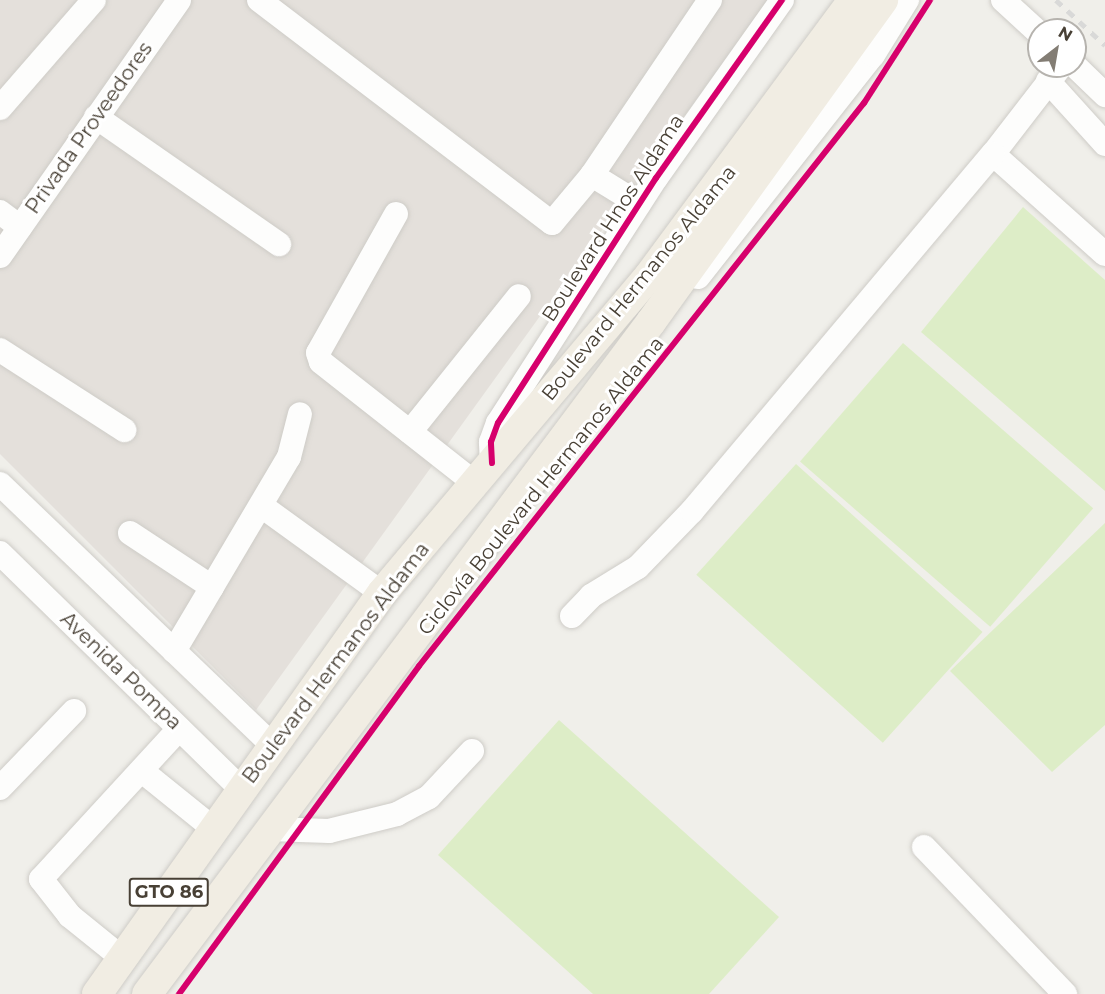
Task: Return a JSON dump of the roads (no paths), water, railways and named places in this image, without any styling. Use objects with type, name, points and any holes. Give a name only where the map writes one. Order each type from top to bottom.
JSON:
[{"type":"main road","name":"Boulevard Hermanos Aldama","points":[[96,994],[382,593],[656,267],[853,0]]},
{"type":"main road","name":"Boulevard Hermanos Aldama","points":[[147,994],[651,322],[883,0]]},
{"type":"main road","points":[[258,768],[295,794]]},
{"type":"street","points":[[0,108],[94,0]]},
{"type":"street","name":"Privada Proveedores","points":[[0,255],[179,0]]},
{"type":"street","points":[[257,1],[552,223],[592,175],[710,0]]},
{"type":"street","name":"Boulevard Hnos Aldama","points":[[483,472],[498,423],[639,204],[782,0]]},
{"type":"street","points":[[651,322],[703,272],[749,217],[873,55],[907,0]]},
{"type":"street","points":[[1003,0],[1027,22]]},
{"type":"street","points":[[572,616],[591,596],[638,567],[692,511],[993,154],[1051,78]]},
{"type":"street","points":[[1057,78],[1105,144]]},
{"type":"street","points":[[1087,78],[1105,95]]},
{"type":"street","points":[[96,117],[279,244]]},
{"type":"street","points":[[993,154],[1105,254]]},
{"type":"street","points":[[592,175],[639,204]]},
{"type":"street","points":[[0,212],[20,227]]},
{"type":"street","points":[[396,214],[318,353],[321,362],[410,432],[483,472]]},
{"type":"street","points":[[410,432],[519,296]]},
{"type":"street","points":[[0,350],[124,430]]},
{"type":"street","points":[[174,651],[212,586],[263,507],[289,457],[300,414]]},
{"type":"street","points":[[0,484],[174,651],[258,768]]},
{"type":"street","points":[[263,507],[382,593]]},
{"type":"street","points":[[130,533],[212,586]]},
{"type":"street","name":"Avenida Pompa","points":[[0,553],[179,729],[258,768]]},
{"type":"street","points":[[0,788],[74,711]]},
{"type":"street","points":[[122,958],[70,916],[41,879],[179,729]]},
{"type":"street","points":[[269,829],[329,831],[397,814],[429,797],[459,771],[472,751]]},
{"type":"street","points":[[142,771],[213,830]]},
{"type":"street","points":[[924,847],[1065,994]]},
{"type":"railway","points":[[1056,0],[1105,45]]}]
